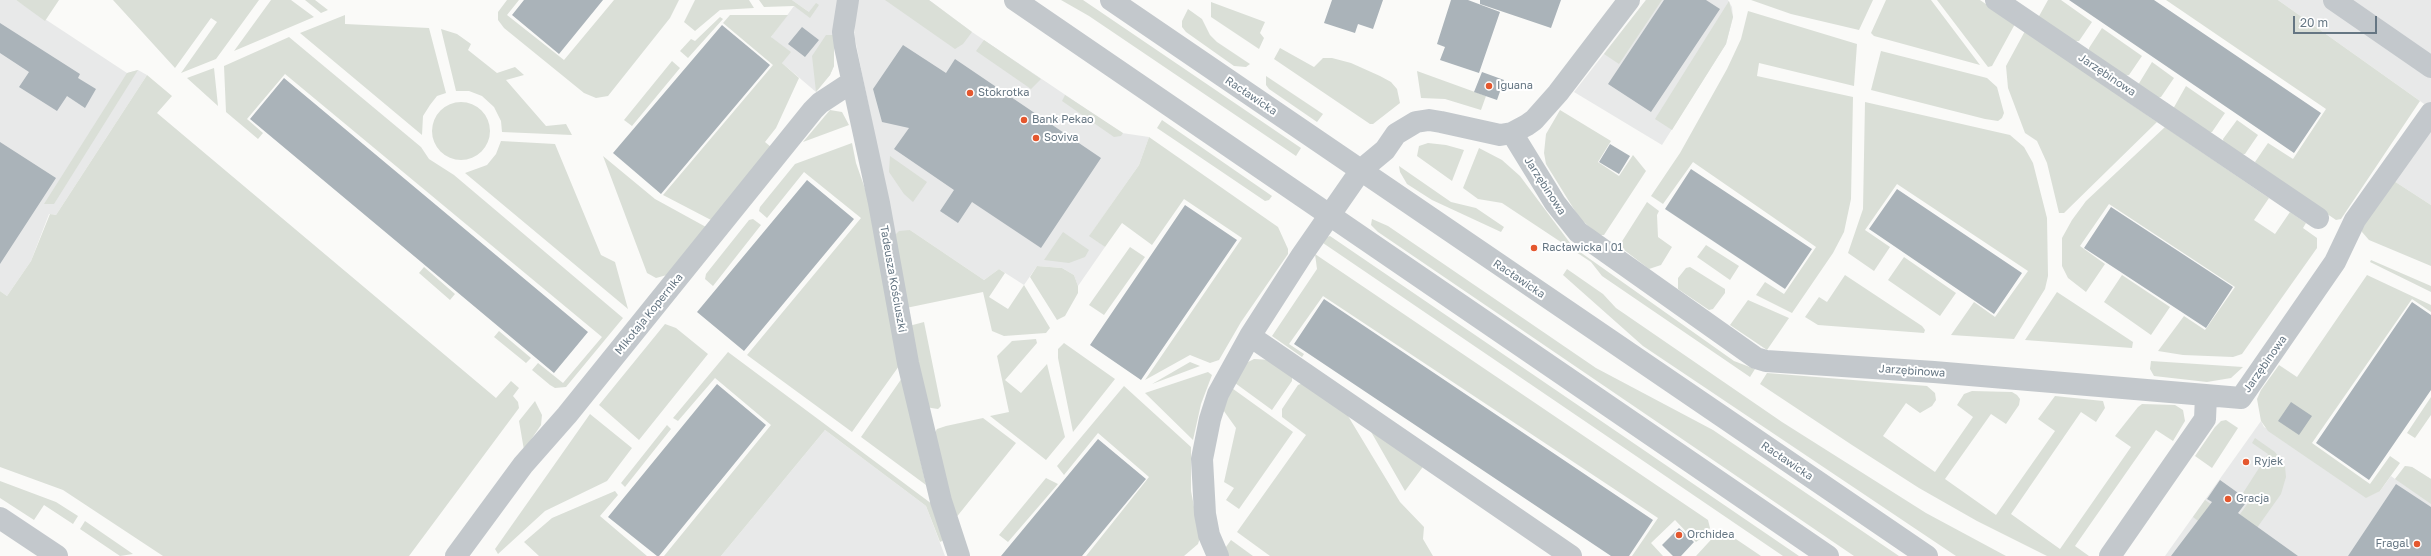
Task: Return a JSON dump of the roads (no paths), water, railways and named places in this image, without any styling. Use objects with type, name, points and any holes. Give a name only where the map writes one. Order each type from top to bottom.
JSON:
[{"type":"street","name":"Tadeusza Kościuszki","points":[[848,0],[843,32],[852,82],[879,203],[905,348],[920,420],[941,501],[959,556]]},
{"type":"street","points":[[1015,0],[1828,556]]},
{"type":"street","name":"Racławicka","points":[[1111,0],[1927,556]]},
{"type":"street","points":[[1218,556],[1209,535],[1204,508],[1202,459],[1218,394],[1250,336],[1361,170],[1385,150],[1400,131],[1416,122],[1428,120],[1489,134],[1512,133],[1527,125],[1544,110],[1629,0]]},
{"type":"street","name":"Jarzębinowa","points":[[1996,0],[2318,218]]},
{"type":"street","points":[[2334,0],[2431,67]]},
{"type":"street","name":"Mikołaja Kopernika","points":[[456,556],[522,465],[567,415],[813,110],[820,103],[852,82]]},
{"type":"street","name":"Jarzębinowa","points":[[1512,133],[1554,203],[1578,232],[1756,358],[1766,361],[1934,372],[2241,398],[2335,262],[2356,220],[2431,113]]},
{"type":"street","points":[[1250,336],[1571,556]]},
{"type":"street","points":[[2110,556],[2205,419],[2206,396]]},
{"type":"street","points":[[0,518],[57,556]]},
{"type":"place","name":"Iguana","points":[[1489,86]]},
{"type":"place","name":"Stokrotka","points":[[970,93]]},
{"type":"place","name":"Bank Pekao","points":[[1024,120]]},
{"type":"place","name":"Soviva","points":[[1036,138]]},
{"type":"place","name":"Racławicka I 01","points":[[1534,248]]},
{"type":"place","name":"Ryjek","points":[[2246,462]]},
{"type":"place","name":"Gracja","points":[[2228,499]]},
{"type":"place","name":"Orchidea","points":[[1679,535]]},
{"type":"place","name":"Fragal","points":[[2417,544]]}]
